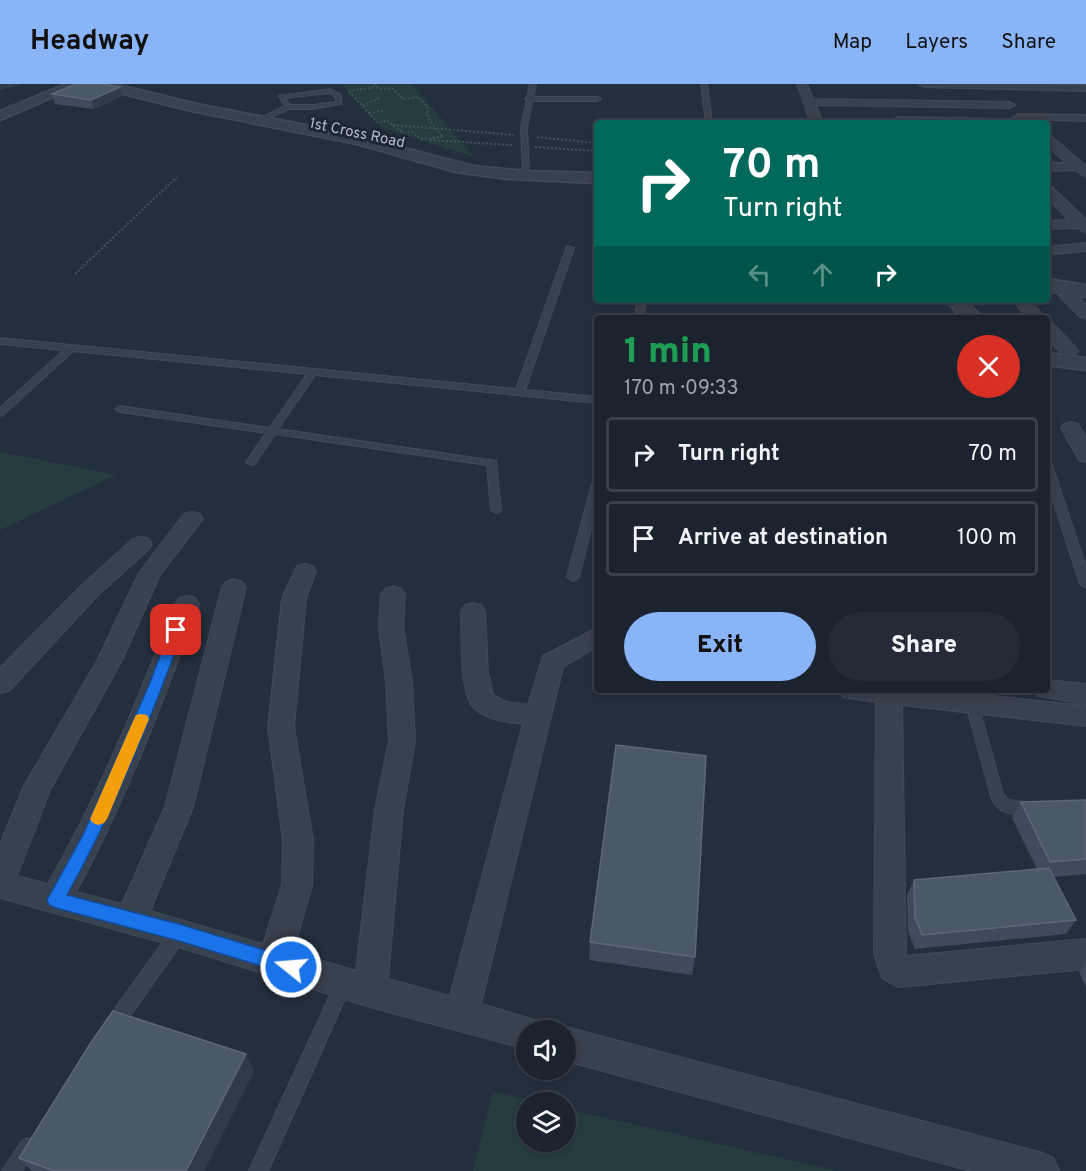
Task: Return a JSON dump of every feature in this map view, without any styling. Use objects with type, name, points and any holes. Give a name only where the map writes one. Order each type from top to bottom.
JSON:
[{"type":"street","points":[[0,116],[77,84]]},
{"type":"street","points":[[101,84],[163,101],[265,118]]},
{"type":"street","points":[[118,84],[371,142],[434,163],[460,168],[594,178]]},
{"type":"street","points":[[802,84],[819,120]]},
{"type":"street","points":[[924,84],[1086,88]]},
{"type":"street","points":[[994,85],[1011,102],[1021,120],[1086,118]]},
{"type":"street","points":[[809,102],[1011,102]]},
{"type":"street","points":[[1050,144],[1082,170]]},
{"type":"street","points":[[1050,167],[1082,170]]},
{"type":"street","points":[[527,172],[594,171]]},
{"type":"street","points":[[1050,193],[1084,226]]},
{"type":"street","points":[[1050,225],[1084,226]]},
{"type":"street","points":[[1055,250],[1086,247]]},
{"type":"street","points":[[1054,286],[1086,291]]},
{"type":"street","points":[[1054,286],[1086,314]]},
{"type":"street","points":[[963,303],[980,311]]},
{"type":"street","points":[[1023,303],[1034,315]]},
{"type":"street","points":[[1050,330],[1078,352]]},
{"type":"street","points":[[1050,349],[1078,352]]},
{"type":"street","points":[[1050,359],[1086,364]]},
{"type":"street","points":[[1071,428],[1086,456]]},
{"type":"street","points":[[0,880],[38,786],[109,662],[150,573],[192,519]]},
{"type":"street","points":[[0,684],[90,590],[141,544]]},
{"type":"street","points":[[274,961],[297,885],[298,840],[281,727],[294,598],[305,571]]},
{"type":"street","points":[[131,920],[179,807],[234,587]]},
{"type":"street","points":[[357,987],[402,741],[399,682],[391,627],[393,594]]},
{"type":"street","points":[[56,900],[90,838],[156,685],[187,604]]},
{"type":"street","points":[[473,610],[475,673],[482,700],[500,711],[539,717]]},
{"type":"street","points":[[461,1016],[552,662],[594,638]]},
{"type":"street","points":[[568,653],[594,657]]},
{"type":"street","points":[[1050,689],[1086,694]]},
{"type":"street","points":[[890,693],[890,954],[893,967],[899,972],[1086,954]]},
{"type":"street","points":[[897,693],[972,704],[1086,716]]},
{"type":"street","points":[[0,885],[179,933],[357,987],[516,1031]]},
{"type":"street","points":[[576,1047],[1040,1171]]},
{"type":"lane","points":[[527,172],[524,128],[528,99],[533,84]]},
{"type":"lane","points":[[704,84],[709,120]]},
{"type":"lane","points":[[330,91],[339,96],[339,103],[312,107],[288,107],[281,97],[330,91]]},
{"type":"lane","points":[[528,99],[598,99]]},
{"type":"lane","points":[[265,118],[288,107],[317,100]]},
{"type":"lane","points":[[519,393],[570,248]]},
{"type":"lane","points":[[0,341],[594,400]]},
{"type":"lane","points":[[0,413],[71,348]]},
{"type":"lane","points":[[251,462],[313,372]]},
{"type":"lane","points":[[120,409],[492,463],[496,510]]},
{"type":"lane","points":[[1050,474],[1086,584]]},
{"type":"lane","points":[[573,578],[594,496]]},
{"type":"lane","points":[[972,704],[998,796],[1005,806],[1052,808]]},
{"type":"lane","points":[[103,1041],[179,933]]},
{"type":"lane","points":[[258,1171],[357,987]]},
{"type":"lane","points":[[11,1171],[36,1136]]},
{"type":"path","points":[[376,85],[379,89],[392,88],[403,99],[418,97],[427,106],[428,118],[443,137],[420,139],[413,132],[404,132],[387,121],[378,123],[348,90],[376,85]]},
{"type":"path","points":[[362,106],[381,98]]},
{"type":"path","points":[[369,113],[383,111]]},
{"type":"path","points":[[390,124],[516,136]]},
{"type":"path","points":[[528,137],[594,143]]},
{"type":"path","points":[[418,139],[514,145]]},
{"type":"path","points":[[525,146],[594,151]]},
{"type":"path","points":[[75,274],[177,177]]},
{"type":"green space","points":[[342,84],[412,84],[474,157],[382,128]]},
{"type":"green space","points":[[0,452],[116,475],[0,530]]},
{"type":"green space","points":[[493,1092],[516,1097],[516,1152],[576,1152],[576,1111],[837,1171],[473,1171]]},
{"type":"building","points":[[76,84],[103,84],[120,87],[91,100],[52,94]]},
{"type":"building","points":[[616,745],[706,756],[695,957],[590,942]]},
{"type":"building","points":[[1086,800],[1086,859],[1050,862],[1021,802]]},
{"type":"building","points":[[1049,868],[1076,920],[922,935],[915,917],[914,880]]},
{"type":"building","points":[[113,1011],[246,1054],[186,1171],[54,1171],[19,1158]]},
{"type":"slow traffic","points":[[98,819],[141,719]]},
{"type":"route","points":[[176,630],[156,685],[90,838],[56,900],[179,933],[291,967]]}]
